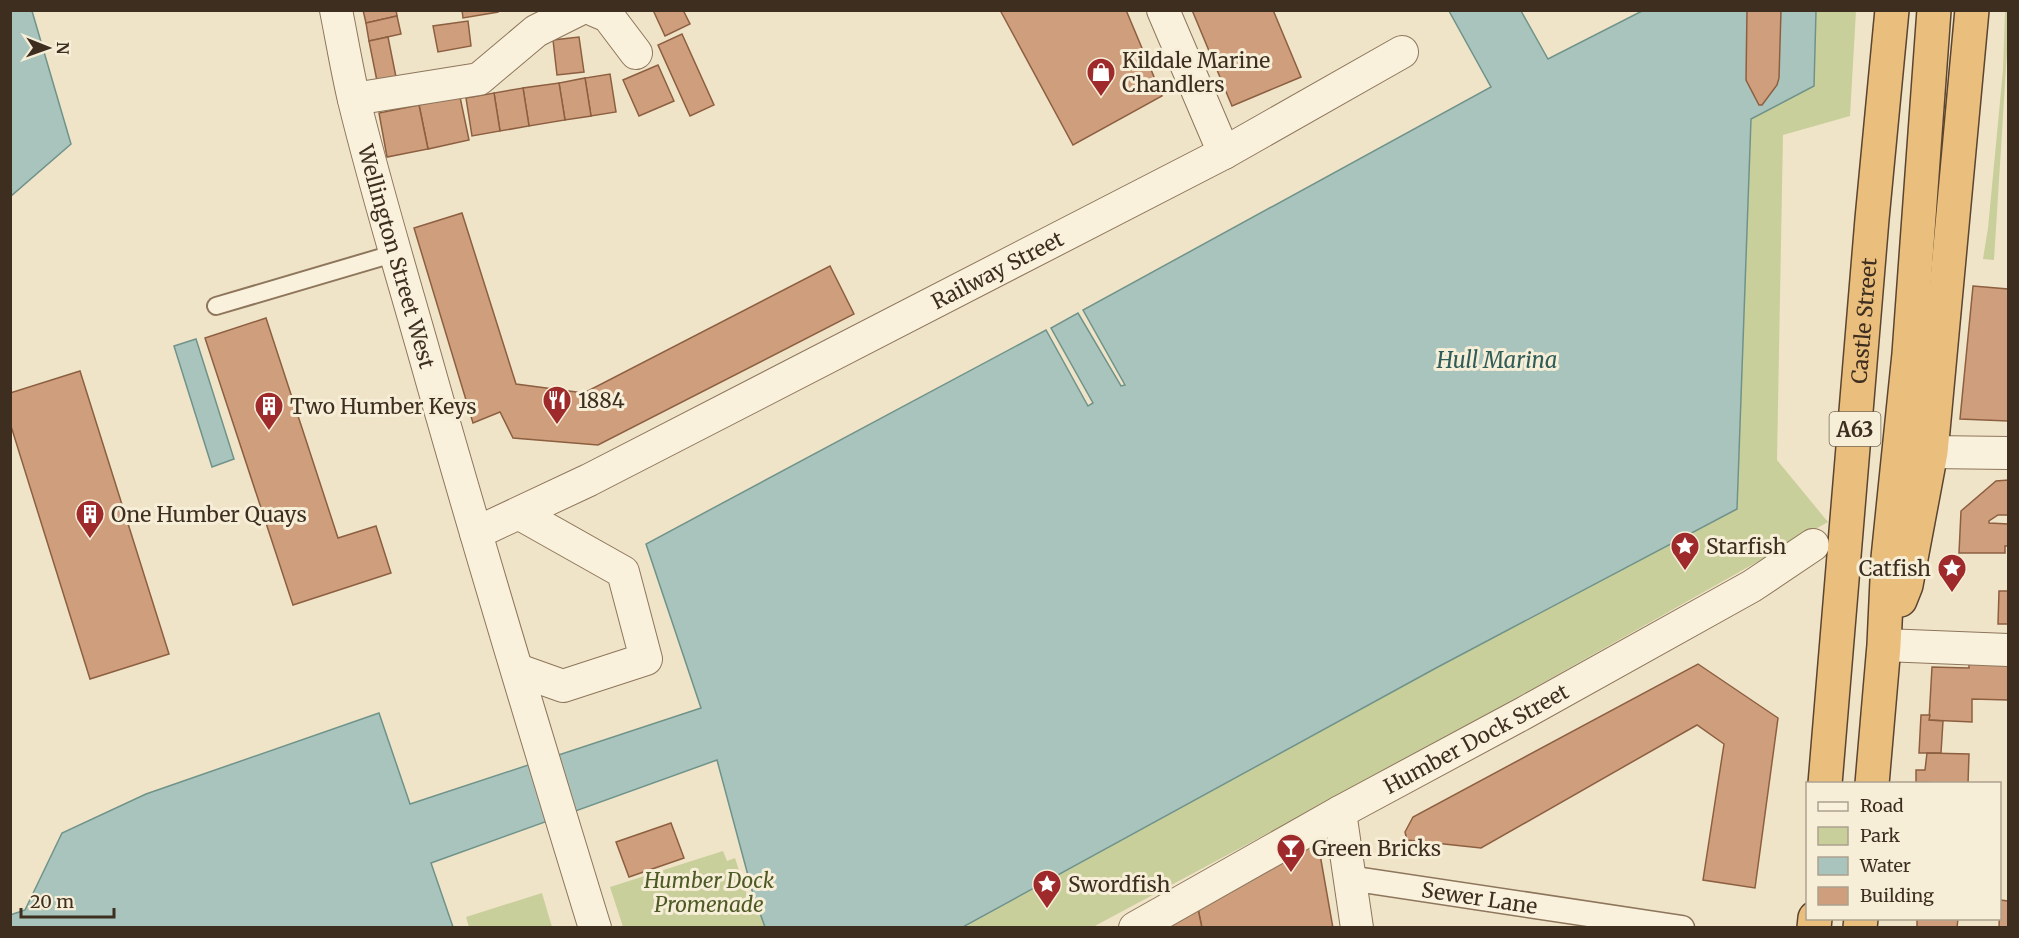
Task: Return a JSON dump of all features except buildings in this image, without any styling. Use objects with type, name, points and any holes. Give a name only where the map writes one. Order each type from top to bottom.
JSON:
[{"type":"highway","points":[[1886,75],[1887,10]]},
{"type":"highway","name":"A63","points":[[1886,75],[1892,10]]},
{"type":"highway","name":"A63","points":[[1872,782],[1884,645],[1888,558],[1909,354],[1934,10]]},
{"type":"highway","name":"A63","points":[[1884,645],[1906,585],[1931,452],[1972,10]]},
{"type":"highway","name":"Castle Street","points":[[1825,782],[1886,75]]},
{"type":"street","name":"Wellington Street West","points":[[336,10],[354,99],[396,253],[476,533],[518,670],[537,743],[595,927]]},
{"type":"street","points":[[354,99],[479,79],[536,31],[579,10]]},
{"type":"street","points":[[594,10],[608,16],[636,53]]},
{"type":"street","points":[[1163,10],[1224,153]]},
{"type":"street","name":"Railway Street","points":[[520,514],[1224,153],[1402,52]]},
{"type":"street","points":[[1931,452],[2008,453]]},
{"type":"street","points":[[476,533],[520,514],[623,572],[646,659],[563,686],[518,670]]},
{"type":"street","name":"Humber Dock Street","points":[[1135,927],[1752,586],[1812,544]]},
{"type":"street","points":[[1884,645],[2008,650]]},
{"type":"street","points":[[1340,812],[1356,927]]},
{"type":"street","name":"Sewer Lane","points":[[1349,878],[1682,927]]},
{"type":"lane","points":[[216,306],[396,253]]},
{"type":"green space","points":[[1816,11],[1856,11],[1850,116],[1783,135],[1777,460],[1828,522],[1326,805],[1289,822],[1093,927],[963,928],[1436,668],[1737,509],[1751,119],[1814,86]]},
{"type":"green space","points":[[2005,11],[2008,11],[2008,37],[1994,260],[1983,259],[2003,70]]},
{"type":"green space","name":"Humber Dock Promenade","points":[[723,851],[727,861],[735,858],[747,895],[753,894],[765,927],[623,927],[610,887]]},
{"type":"green space","points":[[542,893],[552,927],[469,927],[466,917]]},
{"type":"water","points":[[11,10],[32,11],[71,144],[11,196]]},
{"type":"water","name":"Hull Marina","points":[[1449,11],[1521,11],[1548,59],[1642,11],[1816,11],[1814,86],[1751,119],[1737,509],[1436,668],[963,927],[765,927],[753,894],[717,760],[431,863],[453,927],[11,928],[10,915],[25,910],[62,833],[146,794],[379,713],[410,804],[701,708],[646,544],[1046,330],[1088,406],[1093,403],[1051,328],[1078,313],[1121,386],[1125,385],[1083,310],[1491,87]]},
{"type":"water","points":[[196,339],[234,459],[212,467],[174,346]]},
{"type":"place","name":"Kildale Marine Chandlers","points":[[1101,98]]},
{"type":"place","name":"1884","points":[[557,426]]},
{"type":"place","name":"Two Humber Keys","points":[[269,432]]},
{"type":"place","name":"One Humber Quays","points":[[90,540]]},
{"type":"place","name":"Starfish","points":[[1685,572]]},
{"type":"place","name":"Catfish","points":[[1952,594]]},
{"type":"place","name":"Green Bricks","points":[[1291,874]]},
{"type":"place","name":"Swordfish","points":[[1047,910]]}]
